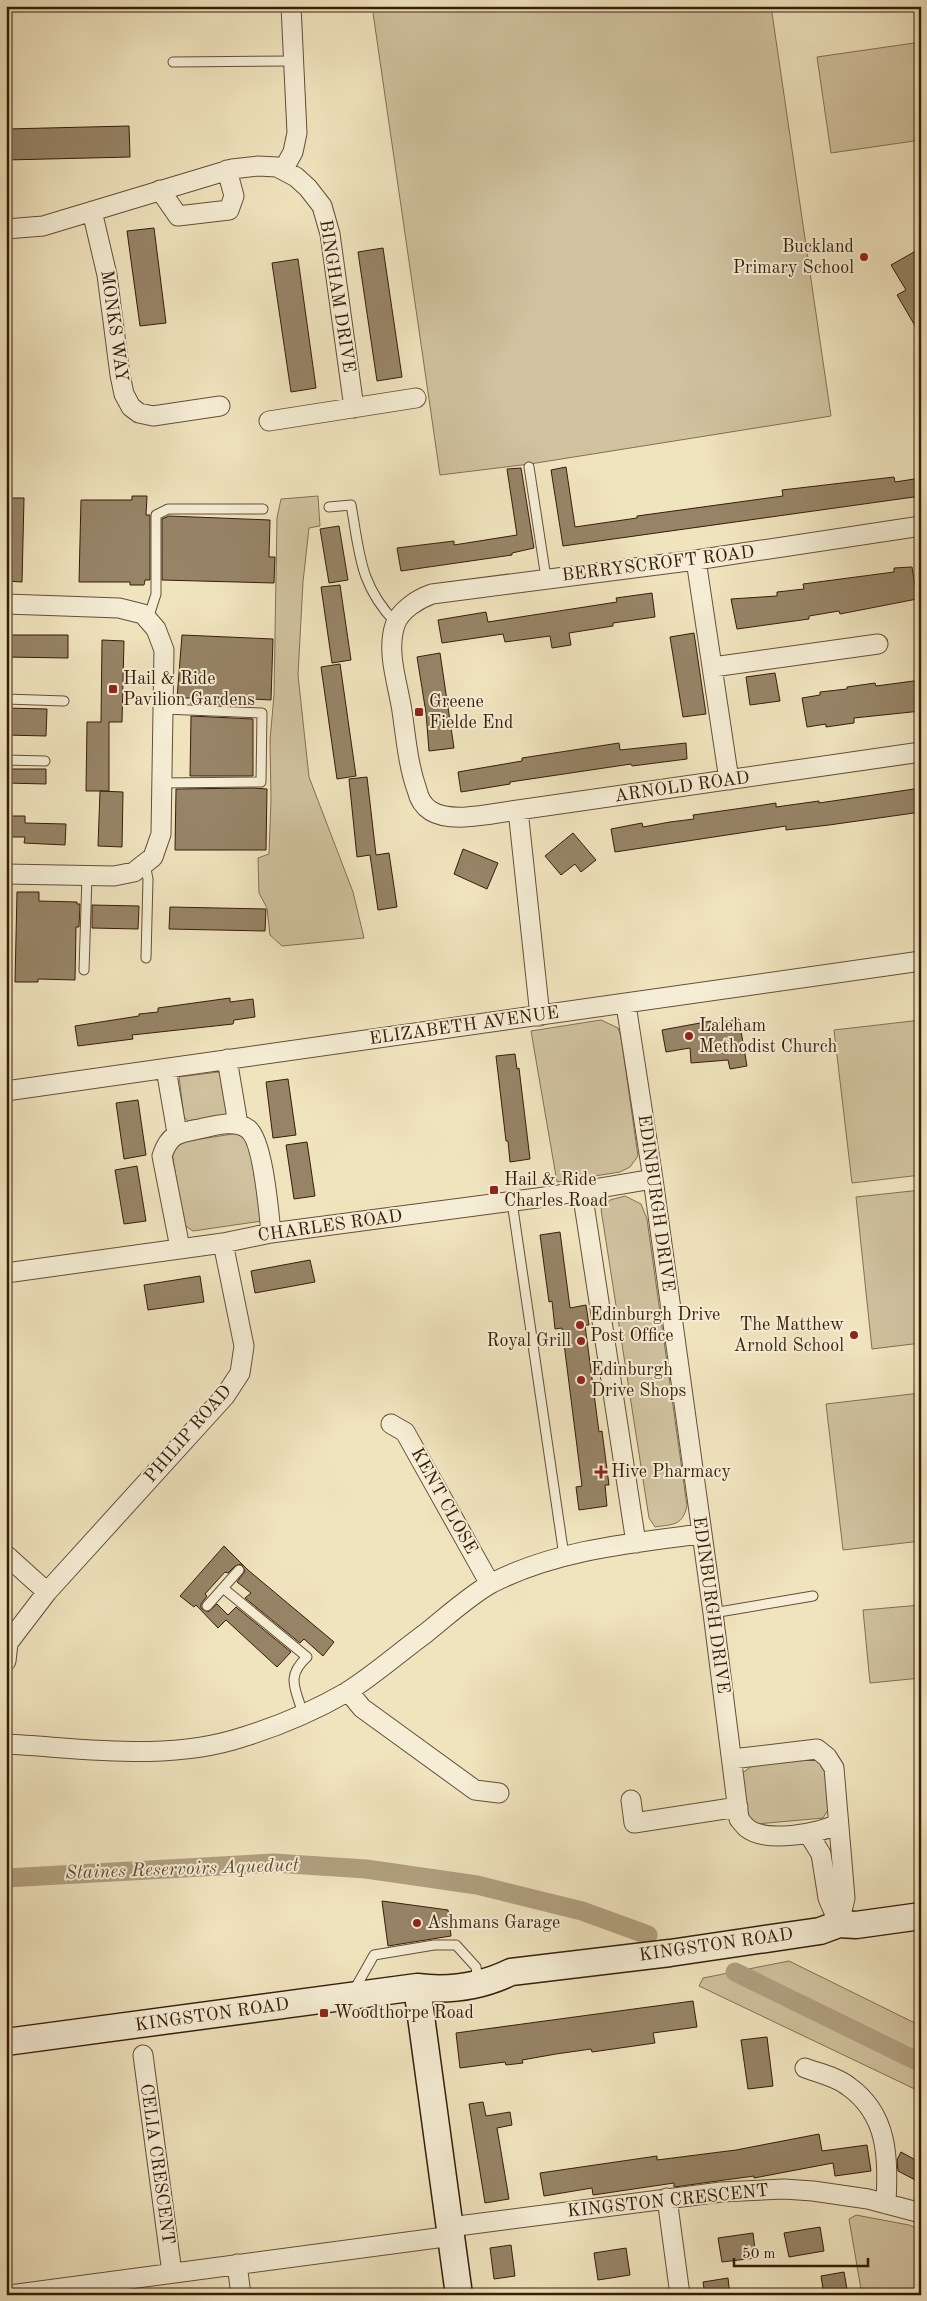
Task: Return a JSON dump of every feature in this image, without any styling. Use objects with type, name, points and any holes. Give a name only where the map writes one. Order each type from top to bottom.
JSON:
[{"type":"street","points":[[283,170],[293,152],[297,133],[292,61],[291,6]]},
{"type":"street","name":"BINGHAM DRIVE","points":[[6,228],[43,226],[227,170],[258,166],[277,167],[283,170],[308,188],[322,206],[330,234],[354,408]]},
{"type":"street","points":[[160,190],[178,216],[229,210],[234,196],[227,170]]},
{"type":"street","name":"MONKS WAY","points":[[92,212],[104,258],[120,378],[124,394],[131,407],[139,413],[153,416],[220,406]]},
{"type":"street","points":[[269,421],[416,398]]},
{"type":"street","name":"BERRYSCROFT ROAD","points":[[398,619],[417,599],[432,594],[696,560],[921,526]]},
{"type":"street","points":[[696,560],[729,780]]},
{"type":"street","points":[[6,604],[120,608],[143,614],[156,629],[164,650],[161,834],[153,857],[134,872],[114,876],[6,874]]},
{"type":"street","name":"ARNOLD ROAD","points":[[398,619],[392,639],[393,658],[411,772],[423,804],[431,811],[443,816],[462,817],[518,810],[921,752]]},
{"type":"street","points":[[713,667],[878,644]]},
{"type":"street","points":[[518,810],[540,1016]]},
{"type":"street","name":"ELIZABETH AVENUE","points":[[6,1091],[626,1005],[921,961]]},
{"type":"street","name":"EDINBURGH DRIVE","points":[[626,1005],[653,1179],[732,1759]]},
{"type":"street","points":[[227,1059],[238,1124]]},
{"type":"street","points":[[166,1069],[177,1133]]},
{"type":"street","points":[[180,1248],[162,1156],[166,1142],[177,1133],[216,1126],[238,1124],[248,1129],[258,1149],[271,1233]]},
{"type":"street","name":"CHARLES ROAD","points":[[6,1273],[222,1242],[271,1233],[512,1202],[653,1179]]},
{"type":"street","points":[[582,1191],[636,1542]]},
{"type":"street","name":"PHILIP ROAD","points":[[7,1649],[47,1592],[225,1396],[240,1373],[244,1346],[222,1242]]},
{"type":"street","name":"KENT CLOSE","points":[[391,1424],[405,1432],[490,1584]]},
{"type":"street","points":[[6,1744],[141,1751],[188,1749],[241,1738],[303,1714],[348,1691],[490,1584],[519,1571],[564,1556],[636,1542],[701,1534]]},
{"type":"street","points":[[6,1555],[47,1592]]},
{"type":"street","points":[[348,1691],[362,1708],[475,1790],[500,1793]]},
{"type":"street","points":[[837,1824],[826,1830],[776,1836],[748,1829],[739,1819],[732,1759],[817,1749],[827,1757],[834,1768],[837,1824],[845,1898],[839,1924]]},
{"type":"street","points":[[631,1800],[634,1823],[738,1808]]},
{"type":"street","points":[[808,1833],[820,1854],[828,1898],[839,1924]]},
{"type":"street","name":"KINGSTON ROAD","points":[[6,2042],[417,1988],[437,1990],[477,1975],[490,1982],[511,1972],[670,1953],[820,1931],[839,1924],[856,1925],[921,1916]]},
{"type":"street","points":[[417,1988],[459,2295]]},
{"type":"street","name":"CELIA CRESCENT","points":[[143,2055],[172,2273]]},
{"type":"street","points":[[805,2068],[847,2085],[870,2106],[878,2119],[884,2144],[886,2204]]},
{"type":"street","name":"KINGSTON CRESCENT","points":[[451,2231],[667,2198],[721,2192],[784,2189],[813,2191],[886,2204],[921,2213]]},
{"type":"street","points":[[667,2198],[680,2295]]},
{"type":"street","points":[[10,2295],[53,2292],[451,2231]]},
{"type":"street","points":[[237,2264],[241,2295]]},
{"type":"lane","points":[[173,62],[292,61]]},
{"type":"lane","points":[[529,468],[546,578]]},
{"type":"lane","points":[[329,508],[352,504],[364,576],[380,607],[398,619]]},
{"type":"lane","points":[[148,619],[156,594],[156,515],[168,509],[262,509]]},
{"type":"lane","points":[[6,699],[64,701]]},
{"type":"lane","points":[[162,783],[261,782],[262,713],[164,709]]},
{"type":"lane","points":[[6,760],[45,760]]},
{"type":"lane","points":[[145,864],[148,879],[146,958]]},
{"type":"lane","points":[[84,970],[87,876]]},
{"type":"lane","points":[[512,1202],[564,1556]]},
{"type":"lane","points":[[207,1606],[239,1570]]},
{"type":"lane","points":[[223,1588],[307,1657],[297,1666],[293,1676],[303,1714]]},
{"type":"lane","points":[[713,1613],[813,1596]]},
{"type":"lane","points":[[351,1996],[374,1955],[389,1951],[434,1945],[456,1945],[477,1975]]},
{"type":"shaded area","points":[[372,6],[771,6],[831,416],[530,464],[440,475]]},
{"type":"shaded area","points":[[921,42],[921,140],[831,153],[817,57]]},
{"type":"shaded area","points":[[318,496],[320,526],[309,528],[303,582],[298,675],[309,777],[353,892],[364,938],[282,946],[270,935],[267,908],[259,893],[258,858],[269,854],[271,800],[270,740],[274,695],[277,518],[281,499]]},
{"type":"shaded area","points":[[601,1020],[618,1028],[621,1037],[638,1156],[630,1167],[620,1172],[557,1182],[531,1031]]},
{"type":"shaded area","points":[[921,1020],[921,1175],[852,1183],[834,1030]]},
{"type":"shaded area","points":[[218,1072],[221,1075],[228,1113],[226,1117],[189,1122],[184,1117],[179,1077]]},
{"type":"shaded area","points":[[239,1133],[249,1145],[262,1221],[193,1231],[184,1225],[172,1153],[174,1146],[181,1142]]},
{"type":"shaded area","points":[[921,1190],[921,1343],[872,1349],[856,1197]]},
{"type":"shaded area","points":[[625,1196],[641,1204],[647,1219],[687,1506],[680,1521],[655,1527],[649,1518],[601,1209],[610,1200]]},
{"type":"shaded area","points":[[920,1393],[921,1541],[843,1550],[826,1404]]},
{"type":"shaded area","points":[[921,1605],[921,1678],[870,1683],[863,1610]]},
{"type":"shaded area","points":[[811,1755],[824,1765],[829,1808],[823,1818],[757,1824],[749,1819],[741,1774],[752,1766]]},
{"type":"shaded area","points":[[789,1961],[921,2026],[921,2092],[699,1986],[703,1978]]},
{"type":"shaded area","points":[[856,2215],[909,2225],[921,2230],[921,2295],[862,2295],[849,2219]]},
{"type":"building","points":[[129,126],[130,157],[6,160],[6,129]]},
{"type":"building","points":[[154,228],[166,323],[140,326],[127,231]]},
{"type":"building","points":[[383,248],[402,377],[377,381],[358,252]]},
{"type":"building","points":[[921,248],[921,336],[897,295],[906,290],[891,265]]},
{"type":"building","points":[[298,259],[316,388],[291,392],[272,263]]},
{"type":"building","points":[[566,467],[575,527],[637,518],[637,516],[783,496],[782,490],[894,477],[895,482],[921,478],[921,496],[563,546],[551,470]]},
{"type":"building","points":[[521,468],[534,548],[512,553],[512,555],[401,571],[397,548],[454,541],[454,545],[517,535],[507,469]]},
{"type":"building","points":[[132,496],[147,496],[146,515],[150,515],[150,580],[145,580],[144,585],[130,585],[130,582],[79,582],[81,500],[132,500]]},
{"type":"building","points":[[6,498],[24,498],[22,582],[6,581]]},
{"type":"building","points":[[169,516],[270,520],[269,557],[275,557],[274,583],[162,580],[162,519]]},
{"type":"building","points":[[339,526],[348,580],[329,583],[320,529]]},
{"type":"building","points":[[912,567],[917,599],[840,614],[839,611],[809,616],[809,619],[737,629],[731,599],[777,596],[777,592],[804,589],[803,584],[894,572],[894,568]]},
{"type":"building","points":[[340,585],[351,660],[332,663],[321,587]]},
{"type":"building","points":[[652,593],[655,617],[613,623],[613,626],[569,633],[571,645],[552,648],[550,636],[505,642],[503,634],[442,643],[438,620],[486,612],[488,622],[617,602],[616,598]]},
{"type":"building","points":[[694,633],[706,714],[683,717],[670,637]]},
{"type":"building","points":[[6,635],[68,635],[68,658],[6,657]]},
{"type":"building","points":[[182,635],[273,639],[271,700],[253,699],[253,706],[191,704],[191,698],[177,698]]},
{"type":"building","points":[[102,640],[124,641],[122,722],[109,722],[109,791],[86,791],[87,722],[101,722]]},
{"type":"building","points":[[440,653],[454,748],[429,751],[426,713],[417,657]]},
{"type":"building","points":[[340,664],[356,776],[337,779],[321,667]]},
{"type":"building","points":[[775,673],[780,701],[750,705],[746,677]]},
{"type":"building","points":[[921,680],[921,711],[854,718],[854,723],[826,727],[826,724],[807,727],[802,698],[820,695],[820,692],[847,689],[847,687],[875,683],[876,686]]},
{"type":"building","points":[[6,708],[47,709],[46,736],[6,735]]},
{"type":"building","points":[[191,716],[253,719],[253,776],[190,776]]},
{"type":"building","points":[[619,743],[620,750],[686,743],[687,759],[632,766],[631,764],[510,782],[510,784],[461,792],[458,772],[522,761],[522,758]]},
{"type":"building","points":[[6,769],[46,769],[46,784],[6,783]]},
{"type":"building","points":[[367,777],[376,855],[389,853],[397,907],[378,910],[370,855],[357,857],[349,779]]},
{"type":"building","points":[[921,788],[921,812],[829,825],[786,830],[786,826],[615,852],[611,829],[642,823],[643,827],[694,819],[693,815],[776,803],[776,807],[819,801],[819,803]]},
{"type":"building","points":[[176,789],[267,789],[266,850],[175,850]]},
{"type":"building","points":[[100,791],[123,792],[122,847],[98,846]]},
{"type":"building","points":[[6,816],[25,816],[25,823],[66,824],[65,845],[24,843],[25,837],[6,837]]},
{"type":"building","points":[[573,833],[596,860],[581,872],[575,864],[561,875],[545,856]]},
{"type":"building","points":[[463,849],[498,863],[487,889],[454,874]]},
{"type":"building","points":[[17,892],[39,892],[39,901],[77,902],[77,904],[80,904],[79,927],[76,927],[75,980],[38,979],[38,982],[15,982]]},
{"type":"building","points":[[92,905],[139,906],[138,929],[92,928]]},
{"type":"building","points":[[170,907],[266,909],[265,931],[169,929]]},
{"type":"building","points":[[230,998],[230,1002],[253,999],[255,1017],[234,1020],[233,1024],[132,1035],[133,1039],[78,1046],[75,1026],[158,1012],[158,1008]]},
{"type":"building","points":[[739,1019],[747,1066],[730,1069],[728,1060],[691,1063],[690,1048],[666,1052],[662,1030],[711,1021],[711,1024]]},
{"type":"building","points":[[515,1054],[517,1069],[519,1068],[530,1159],[510,1162],[496,1056]]},
{"type":"building","points":[[288,1079],[296,1135],[273,1138],[266,1082]]},
{"type":"building","points":[[138,1100],[146,1155],[124,1159],[116,1103]]},
{"type":"building","points":[[307,1142],[315,1196],[294,1199],[286,1145]]},
{"type":"building","points":[[137,1166],[146,1221],[124,1224],[115,1170]]},
{"type":"building","name":"Edinburgh Drive Shops","points":[[560,1232],[570,1308],[586,1305],[589,1325],[585,1325],[599,1432],[602,1431],[609,1485],[605,1485],[607,1506],[579,1510],[576,1487],[582,1486],[562,1328],[555,1329],[552,1301],[549,1302],[540,1235]]},
{"type":"building","points":[[310,1260],[315,1282],[255,1293],[251,1271]]},
{"type":"building","points":[[200,1276],[204,1302],[148,1310],[144,1285]]},
{"type":"building","points":[[224,1546],[248,1570],[334,1642],[323,1656],[304,1639],[300,1643],[245,1598],[251,1593],[237,1582],[245,1571],[241,1564],[235,1566],[228,1573],[225,1572],[205,1594],[207,1596],[201,1604],[201,1608],[208,1612],[217,1604],[228,1615],[236,1607],[291,1652],[277,1667],[226,1620],[218,1628],[196,1605],[194,1607],[180,1596]]},
{"type":"building","name":"Ashmans Garage","points":[[382,1901],[448,1910],[451,1936],[388,1946]]},
{"type":"building","points":[[693,2001],[697,2027],[653,2033],[655,2043],[592,2052],[591,2049],[556,2054],[522,2060],[523,2063],[506,2065],[505,2062],[460,2068],[456,2033]]},
{"type":"building","points":[[767,2037],[773,2086],[748,2089],[741,2040]]},
{"type":"building","points":[[483,2102],[486,2116],[510,2112],[512,2125],[497,2128],[509,2199],[485,2203],[469,2104]]},
{"type":"building","points":[[819,2134],[822,2151],[867,2145],[871,2171],[835,2176],[833,2163],[754,2178],[754,2176],[674,2187],[674,2183],[593,2195],[592,2188],[544,2196],[540,2173],[657,2156],[657,2160],[736,2150]]},
{"type":"building","points":[[901,2152],[921,2163],[921,2183],[898,2171],[897,2160]]},
{"type":"building","points":[[820,2227],[824,2251],[789,2257],[784,2233]]},
{"type":"building","points":[[753,2233],[756,2258],[722,2262],[718,2238]]},
{"type":"building","points":[[511,2245],[515,2276],[494,2279],[490,2248]]},
{"type":"building","points":[[626,2248],[630,2275],[598,2280],[594,2253]]},
{"type":"building","points":[[844,2272],[848,2295],[824,2295],[821,2276]]},
{"type":"building","points":[[728,2278],[730,2295],[705,2295],[703,2282]]},
{"type":"waterway","name":"Staines Reservoirs Aqueduct","points":[[6,1878],[274,1863],[366,1869],[477,1885],[582,1911],[648,1935]]},
{"type":"waterway","name":"Staines Reservoirs Aqueduct","points":[[735,1972],[921,2063]]},
{"type":"place","name":"Buckland Primary School","points":[[864,257]]},
{"type":"place","name":"Hail & Ride Pavilion Gardens","points":[[113,689]]},
{"type":"place","name":"Greene Fielde End","points":[[419,712]]},
{"type":"place","name":"Laleham Methodist Church","points":[[689,1036]]},
{"type":"place","name":"Hail & Ride Charles Road","points":[[494,1190]]},
{"type":"place","name":"Edinburgh Drive Post Office","points":[[580,1325]]},
{"type":"place","name":"The Matthew Arnold School","points":[[854,1335]]},
{"type":"place","name":"Royal Grill","points":[[581,1341]]},
{"type":"place","name":"Edinburgh Drive Shops","points":[[581,1380]]},
{"type":"place","name":"Hive Pharmacy","points":[[601,1472]]},
{"type":"place","name":"Ashmans Garage","points":[[417,1923]]},
{"type":"place","name":"Woodthorpe Road","points":[[324,2013]]}]
